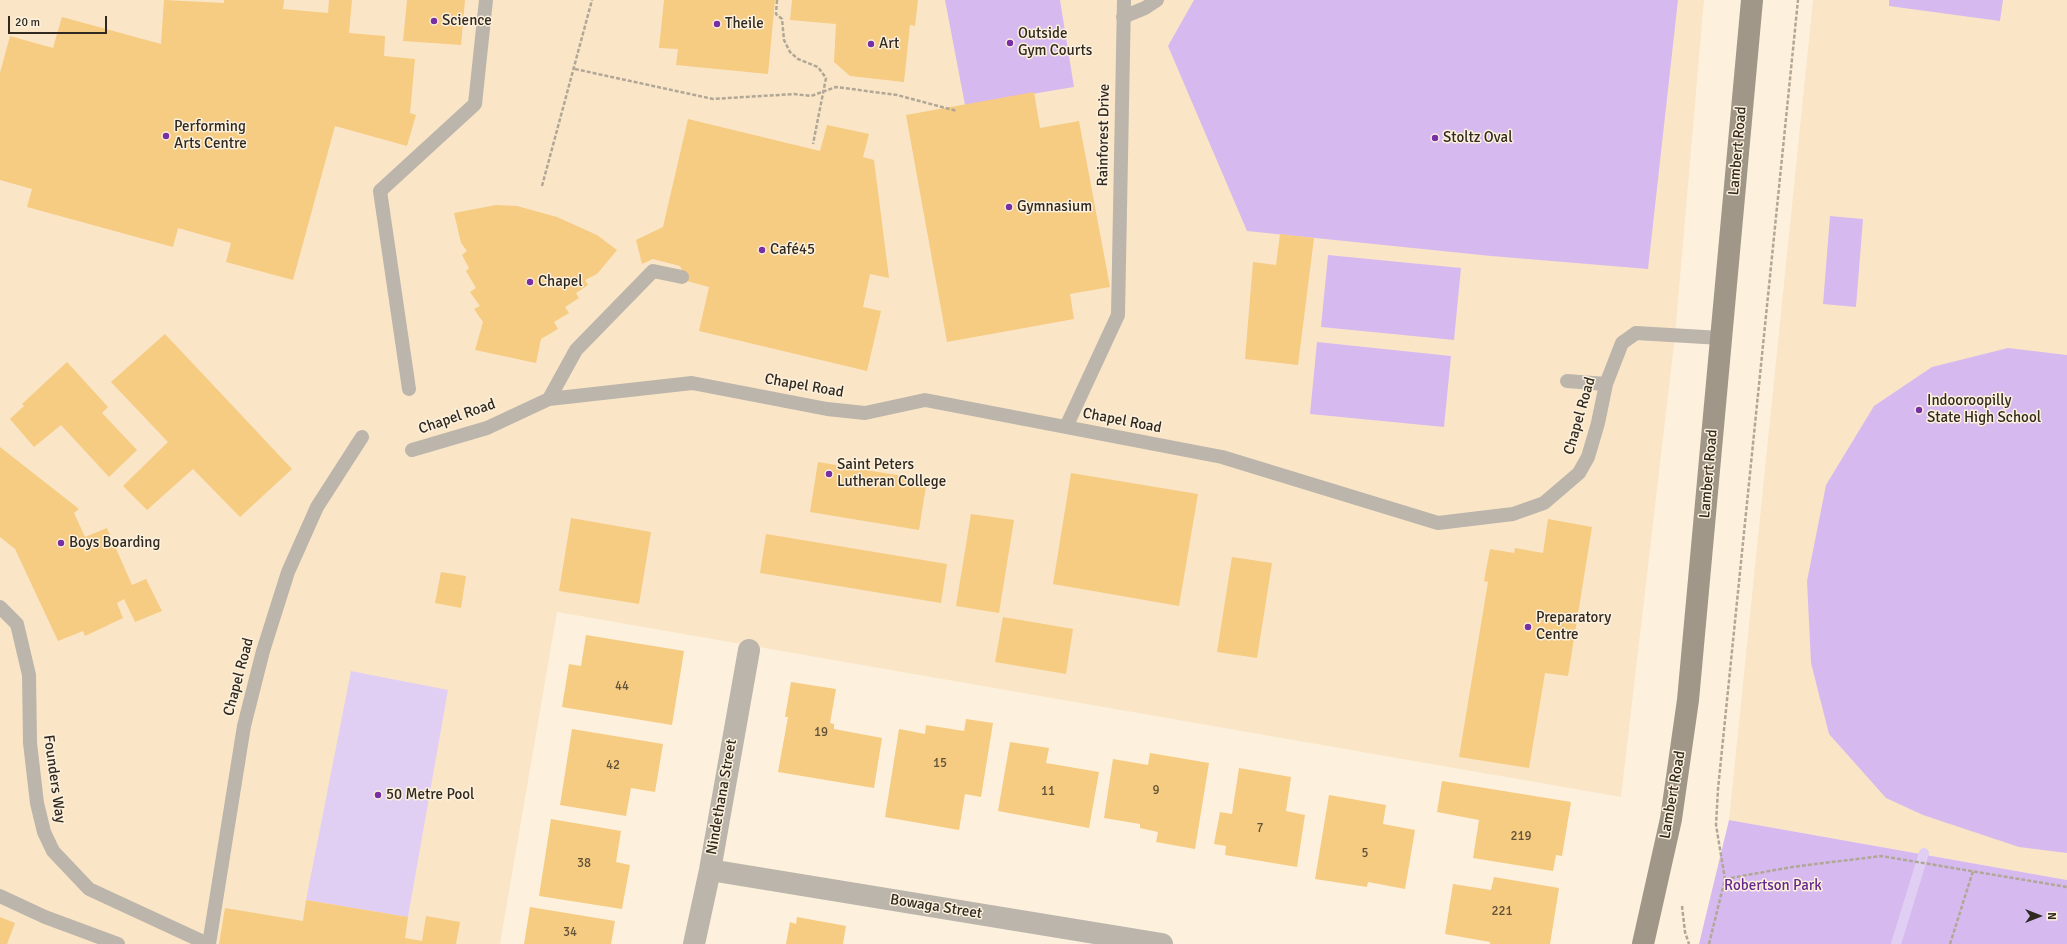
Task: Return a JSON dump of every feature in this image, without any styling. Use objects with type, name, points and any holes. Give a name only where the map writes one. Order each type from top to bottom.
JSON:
[{"type":"main road","name":"Lambert Road","points":[[1643,944],[1671,819],[1688,700],[1752,0]]},
{"type":"street","name":"Nindethana Street","points":[[694,944],[710,870],[749,650]]},
{"type":"street","name":"Bowaga Street","points":[[710,870],[1162,944]]},
{"type":"lane","points":[[409,389],[380,191],[475,104],[486,0]]},
{"type":"lane","name":"Rainforest Drive","points":[[1066,428],[1118,315],[1124,0]]},
{"type":"lane","points":[[1123,16],[1145,8],[1157,0]]},
{"type":"lane","points":[[549,399],[576,350],[653,271],[682,277]]},
{"type":"lane","name":"Chapel Road","points":[[412,450],[487,428],[549,399],[692,383],[826,409],[866,413],[925,400],[1222,457],[1438,523],[1513,514],[1544,503],[1579,474],[1588,457],[1598,423],[1606,384],[1622,343],[1636,333],[1721,338]]},
{"type":"lane","points":[[1567,381],[1606,384]]},
{"type":"lane","name":"Chapel Road","points":[[208,944],[244,726],[262,651],[288,572],[317,507],[362,437]]},
{"type":"lane","name":"Founders Way","points":[[0,607],[17,624],[29,676],[30,742],[37,803],[44,832],[54,851],[89,889],[208,944]]},
{"type":"lane","points":[[0,896],[45,917],[118,944]]},
{"type":"path","points":[[542,186],[575,69],[592,0]]},
{"type":"path","points":[[777,0],[776,14],[782,20],[784,40],[790,52],[798,59],[818,67],[826,78],[813,144]]},
{"type":"path","points":[[1709,944],[1725,878],[1716,825],[1718,789],[1798,0]]},
{"type":"path","points":[[575,69],[713,99],[794,94],[811,96],[836,87],[897,95],[956,112]]},
{"type":"path","points":[[1725,878],[1792,867],[1881,856],[2067,887]]},
{"type":"path","points":[[1950,944],[1973,871]]},
{"type":"path","points":[[1682,904],[1685,932],[1689,944]]},
{"type":"shaded area","name":"Saint Peters Lutheran College","points":[[0,0],[1704,0],[1675,336],[1621,797],[557,612],[500,944],[0,944]]},
{"type":"shaded area","name":"Indooroopilly State High School","points":[[1813,0],[2067,0],[2067,880],[1729,820]]},
{"type":"shaded area","name":"50 Metre Pool","points":[[351,671],[448,690],[408,917],[306,900]]},
{"type":"green space","name":"Outside Gym Courts","points":[[945,0],[1060,0],[1074,87],[965,105]]},
{"type":"green space","name":"Stoltz Oval","points":[[1194,0],[1678,0],[1648,269],[1491,256],[1247,231],[1168,46]]},
{"type":"green space","points":[[1889,0],[2003,0],[2000,21],[1889,6]]},
{"type":"green space","points":[[1830,216],[1863,219],[1856,307],[1823,304]]},
{"type":"green space","points":[[1328,255],[1461,268],[1454,340],[1321,327]]},
{"type":"green space","points":[[1317,342],[1451,356],[1444,427],[1310,414]]},
{"type":"green space","points":[[2008,348],[2067,355],[2067,853],[2019,847],[1923,815],[1886,798],[1829,734],[1811,663],[1807,581],[1826,485],[1874,406],[1932,367]]},
{"type":"green space","name":"Robertson Park","points":[[1729,820],[2067,880],[2067,944],[1699,944]]},
{"type":"building","name":"Performing Arts Centre","points":[[164,0],[224,3],[224,0],[284,0],[283,9],[328,13],[329,0],[352,0],[349,33],[385,36],[384,56],[415,59],[410,113],[416,115],[407,146],[335,126],[293,280],[226,262],[231,243],[178,228],[173,247],[27,207],[32,189],[0,180],[0,73],[10,36],[53,48],[62,17],[161,44]]},
{"type":"building","name":"Science","points":[[407,0],[465,0],[461,45],[403,41]]},
{"type":"building","name":"Theile","points":[[664,0],[775,0],[768,74],[676,65],[678,49],[659,48]]},
{"type":"building","name":"Art","points":[[792,0],[918,0],[915,26],[910,25],[904,82],[850,76],[834,62],[836,24],[790,20]]},
{"type":"building","name":"Gymnasium","points":[[1034,92],[1040,128],[1079,121],[1110,287],[1070,294],[1074,319],[947,342],[906,115]]},
{"type":"building","name":"Café45","points":[[688,119],[820,151],[827,125],[869,134],[863,157],[874,160],[889,278],[870,274],[863,307],[881,311],[867,371],[699,331],[709,287],[687,281],[680,266],[653,259],[642,264],[636,240],[663,227]]},
{"type":"building","name":"Chapel","points":[[496,205],[517,206],[557,217],[597,235],[617,250],[597,274],[585,280],[588,285],[576,293],[579,298],[565,307],[569,313],[554,322],[558,329],[541,339],[536,363],[475,350],[483,322],[474,309],[480,306],[470,292],[476,288],[466,271],[469,268],[462,255],[467,251],[461,243],[454,213]]},
{"type":"building","points":[[1280,234],[1314,238],[1298,365],[1245,359],[1253,262],[1276,265]]},
{"type":"building","points":[[165,334],[292,469],[240,517],[193,469],[147,510],[123,486],[168,442],[111,382]]},
{"type":"building","points":[[67,362],[108,407],[102,413],[137,450],[109,477],[61,425],[34,447],[10,419],[24,406],[22,404]]},
{"type":"building","name":"Boys Boarding","points":[[0,447],[79,509],[74,513],[85,537],[107,528],[132,585],[146,579],[162,611],[135,622],[124,599],[117,603],[123,618],[85,636],[83,631],[58,641],[15,549],[0,537]]},
{"type":"building","points":[[818,462],[927,480],[919,530],[810,512]]},
{"type":"building","points":[[1071,473],[1198,494],[1179,606],[1053,584]]},
{"type":"building","points":[[971,514],[1014,520],[999,613],[956,606]]},
{"type":"building","points":[[571,518],[651,532],[639,604],[559,591]]},
{"type":"building","name":"Preparatory Centre","points":[[1548,519],[1592,527],[1568,676],[1545,673],[1529,768],[1459,757],[1488,582],[1484,581],[1490,549],[1514,553],[1515,548],[1543,553]]},
{"type":"building","points":[[766,534],[947,564],[941,603],[760,573]]},
{"type":"building","points":[[1232,557],[1272,563],[1257,658],[1217,652]]},
{"type":"building","points":[[441,572],[466,576],[461,608],[435,603]]},
{"type":"building","points":[[1003,617],[1073,629],[1066,674],[995,662]]},
{"type":"building","points":[[586,635],[684,651],[672,725],[562,707],[569,664],[581,666]]},
{"type":"building","points":[[791,682],[836,689],[830,723],[834,724],[834,729],[882,738],[874,788],[778,772],[788,717],[785,717]]},
{"type":"building","points":[[966,719],[993,723],[981,797],[965,794],[959,830],[885,817],[899,729],[925,734],[926,725],[964,731]]},
{"type":"building","points":[[572,729],[663,744],[655,792],[631,788],[626,816],[560,805]]},
{"type":"building","points":[[1010,742],[1049,748],[1046,763],[1099,772],[1089,828],[998,811]]},
{"type":"building","points":[[1150,753],[1209,763],[1195,849],[1156,842],[1158,832],[1140,828],[1140,824],[1104,818],[1113,759],[1148,765]]},
{"type":"building","points":[[1239,768],[1291,777],[1286,811],[1305,815],[1297,867],[1225,855],[1226,846],[1214,844],[1220,812],[1232,814]]},
{"type":"building","points":[[1442,781],[1571,802],[1562,856],[1556,855],[1553,871],[1473,858],[1479,820],[1437,812]]},
{"type":"building","points":[[1329,795],[1386,805],[1383,824],[1415,830],[1405,889],[1368,882],[1367,887],[1315,879]]},
{"type":"building","points":[[551,819],[621,831],[616,862],[630,865],[622,909],[539,896]]},
{"type":"building","points":[[1494,877],[1559,888],[1550,944],[1490,944],[1490,942],[1445,934],[1453,884],[1491,890]]},
{"type":"building","points":[[306,900],[408,917],[405,938],[422,941],[426,916],[460,922],[456,944],[219,944],[225,908],[303,921]]},
{"type":"building","points":[[530,907],[615,921],[611,944],[524,944]]},
{"type":"building","points":[[0,917],[15,923],[7,944],[0,944]]},
{"type":"building","points":[[797,917],[846,926],[843,944],[786,944],[790,922],[796,924]]},
{"type":"waterway","points":[[1896,944],[1924,853]]},
{"type":"place","name":"Science","points":[[434,21]]},
{"type":"place","name":"Theile","points":[[717,24]]},
{"type":"place","name":"Outside Gym Courts","points":[[1010,43]]},
{"type":"place","name":"Art","points":[[871,44]]},
{"type":"place","name":"Performing Arts Centre","points":[[166,136]]},
{"type":"place","name":"Stoltz Oval","points":[[1435,138]]},
{"type":"place","name":"Gymnasium","points":[[1009,207]]},
{"type":"place","name":"Café45","points":[[762,250]]},
{"type":"place","name":"Chapel","points":[[530,282]]},
{"type":"place","name":"Indooroopilly State High School","points":[[1919,410]]},
{"type":"place","name":"Saint Peters Lutheran College","points":[[829,474]]},
{"type":"place","name":"Boys Boarding","points":[[61,543]]},
{"type":"place","name":"Preparatory Centre","points":[[1528,627]]},
{"type":"place","name":"50 Metre Pool","points":[[378,795]]}]
